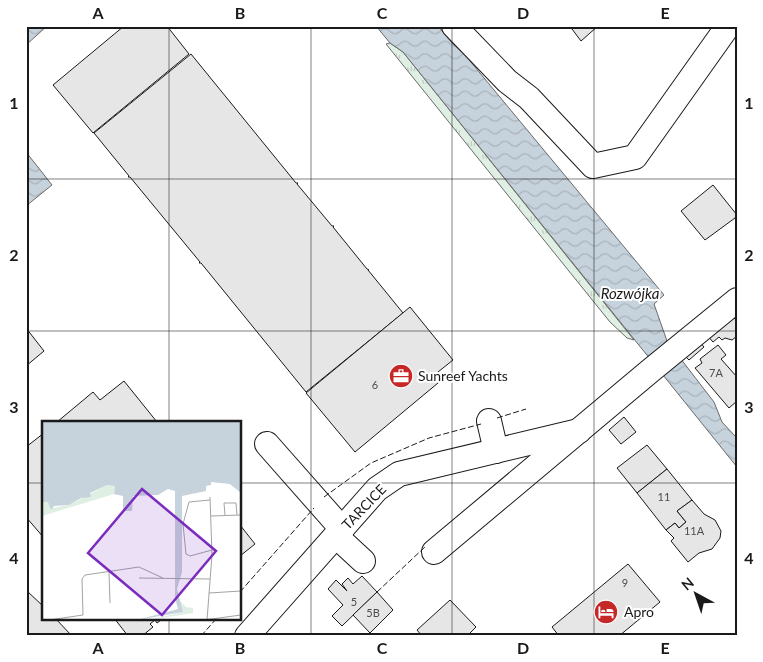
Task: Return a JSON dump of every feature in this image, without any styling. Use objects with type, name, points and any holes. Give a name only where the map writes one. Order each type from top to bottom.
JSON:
[{"type":"street","points":[[454,26],[507,81],[529,98],[593,166],[635,157],[728,26]]},
{"type":"street","name":"TARCICE","points":[[434,552],[737,300]]},
{"type":"street","points":[[489,421],[496,451]]},
{"type":"street","name":"TARCICE","points":[[247,636],[377,489],[399,474],[579,431]]},
{"type":"street","points":[[267,444],[363,561]]},
{"type":"green space","points":[[390,43],[403,52],[634,340],[627,338],[610,322],[386,44]]},
{"type":"water","points":[[26,26],[47,26],[26,45]]},
{"type":"water","name":"Rozwójka","points":[[376,26],[438,26],[465,55],[664,295],[654,304],[667,341],[714,402],[722,422],[737,436],[737,467],[403,52],[390,43]]},
{"type":"water","points":[[26,152],[52,185],[26,206]]},
{"type":"building","points":[[124,26],[167,26],[189,54],[93,133],[53,85]]},
{"type":"building","points":[[575,26],[598,26],[581,41],[572,29]]},
{"type":"building","points":[[191,54],[296,183],[334,226],[403,313],[306,392],[130,177],[128,177],[94,133]]},
{"type":"building","points":[[713,185],[737,215],[705,240],[681,211]]},
{"type":"building","points":[[410,307],[453,360],[438,372],[444,378],[355,452],[306,393]]},
{"type":"building","points":[[731,315],[737,321],[737,336],[732,340],[725,338],[722,340],[719,337],[713,342],[707,335]]},
{"type":"building","points":[[26,328],[44,351],[26,366]]},
{"type":"building","points":[[699,341],[704,347],[689,360],[683,354]]},
{"type":"building","points":[[718,345],[726,355],[721,359],[737,377],[737,401],[729,408],[695,368],[702,363],[700,359]]},
{"type":"building","points":[[124,381],[156,421],[58,421],[93,392],[100,400]]},
{"type":"building","points":[[624,417],[636,432],[621,444],[609,430]]},
{"type":"building","points":[[42,435],[42,536],[26,517],[26,447]]},
{"type":"building","points":[[647,445],[667,469],[637,493],[617,468]]},
{"type":"building","points":[[667,469],[692,500],[677,511],[686,522],[679,528],[675,523],[666,530],[637,493]]},
{"type":"building","points":[[692,500],[704,514],[715,520],[721,531],[720,538],[712,549],[699,553],[688,562],[671,541],[674,538],[666,530],[675,523],[679,528],[686,522],[677,511]]},
{"type":"building","points":[[241,526],[255,544],[241,555]]},
{"type":"building","points":[[628,564],[660,602],[619,636],[559,636],[552,627]]},
{"type":"building","points":[[362,576],[377,592],[342,626],[332,616],[343,605],[328,589],[336,580],[347,591],[342,584],[348,578],[353,584]]},
{"type":"building","points":[[26,590],[42,605],[42,620],[57,620],[72,636],[26,636]]},
{"type":"building","points":[[377,592],[393,610],[370,633],[353,615]]},
{"type":"building","points":[[450,600],[476,627],[467,636],[422,636],[417,630]]},
{"type":"building","points":[[116,620],[155,620],[150,624],[153,627],[142,636],[128,636]]},
{"type":"fence","points":[[497,418],[526,409]]},
{"type":"fence","points":[[324,497],[371,463],[429,438],[481,424]]},
{"type":"fence","points":[[241,591],[314,508]]},
{"type":"fence","points":[[377,592],[426,546]]},
{"type":"fence","points":[[201,636],[215,620]]},
{"type":"place","name":"Sunreef Yachts","points":[[401,376]]},
{"type":"place","name":"Apro","points":[[606,612]]}]
